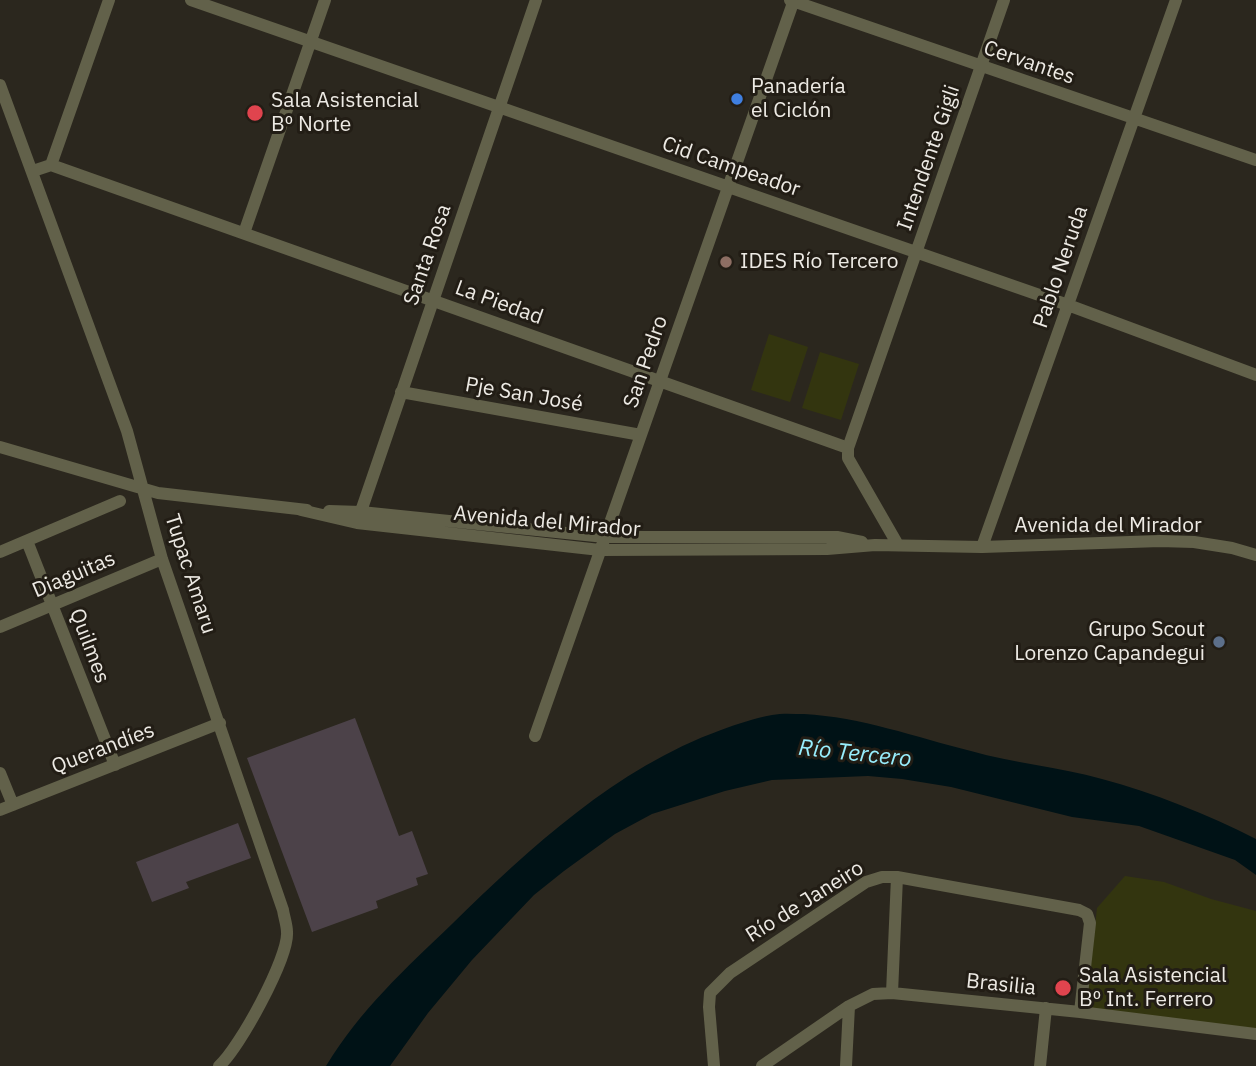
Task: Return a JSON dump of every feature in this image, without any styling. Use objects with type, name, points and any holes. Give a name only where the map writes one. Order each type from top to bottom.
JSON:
[{"type":"street","points":[[33,171],[51,165],[109,0]]},
{"type":"street","name":"Cid Campeador","points":[[191,0],[1068,305],[1256,374]]},
{"type":"street","points":[[244,233],[325,0]]},
{"type":"street","name":"Santa Rosa","points":[[359,518],[536,0]]},
{"type":"street","name":"Cervantes","points":[[793,0],[1256,160]]},
{"type":"street","name":"San Pedro","points":[[535,736],[793,0]]},
{"type":"street","name":"Intendente Gigli","points":[[848,448],[1004,0]]},
{"type":"street","name":"Pablo Neruda","points":[[982,547],[1176,0]]},
{"type":"street","name":"Tupac Amaru","points":[[0,85],[127,431],[162,559],[283,910],[288,933],[284,952],[235,1050],[219,1066]]},
{"type":"street","name":"La Piedad","points":[[51,165],[848,448]]},
{"type":"street","name":"Pje San José","points":[[401,392],[641,435]]},
{"type":"street","name":"Avenida del Mirador","points":[[0,447],[174,496],[603,544],[837,537],[875,545],[982,547],[1172,541],[1232,548],[1256,555]]},
{"type":"street","points":[[848,448],[848,458],[898,545]]},
{"type":"street","points":[[0,552],[120,501]]},
{"type":"street","name":"Quilmes","points":[[27,541],[115,765]]},
{"type":"street","name":"Diaguitas","points":[[0,626],[162,559]]},
{"type":"street","name":"Querandíes","points":[[0,810],[220,723]]},
{"type":"street","points":[[0,773],[13,805]]},
{"type":"street","name":"Río de Janeiro","points":[[714,1066],[710,993],[730,973],[866,882],[882,877],[897,877],[1079,910],[1087,914],[1090,923],[1080,1012]]},
{"type":"street","points":[[892,993],[897,877]]},
{"type":"street","name":"Brasilia","points":[[762,1066],[849,1006],[873,994],[892,993],[1046,1008],[1256,1034]]},
{"type":"street","points":[[846,1066],[849,1006]]},
{"type":"street","points":[[1040,1066],[1046,1008]]},
{"type":"green space","points":[[769,334],[808,347],[790,402],[751,390]]},
{"type":"green space","points":[[820,352],[859,364],[841,420],[802,408]]},
{"type":"green space","points":[[1125,876],[1164,882],[1256,911],[1256,1031],[1086,1008],[1097,908]]},
{"type":"water","name":"Río Tercero","points":[[780,714],[804,714],[867,723],[987,755],[1086,775],[1161,798],[1256,839],[1256,875],[1235,860],[1139,826],[1072,817],[951,787],[868,776],[772,780],[725,791],[652,814],[615,834],[534,895],[472,960],[428,1013],[390,1066],[326,1066],[368,1008],[400,974],[482,895],[577,812],[646,766],[683,746],[740,723]]},
{"type":"building","points":[[355,718],[399,836],[412,831],[428,874],[416,878],[418,885],[376,901],[378,908],[312,932],[247,758]]},
{"type":"building","points":[[238,823],[251,858],[186,882],[189,888],[152,902],[136,862]]},
{"type":"place","name":"Panadería el Ciclón","points":[[737,99]]},
{"type":"place","name":"Sala Asistencial Bº Norte","points":[[255,113]]},
{"type":"place","name":"IDES Río Tercero","points":[[726,262]]},
{"type":"place","name":"Grupo Scout Lorenzo Capandegui","points":[[1219,642]]},
{"type":"place","name":"Sala Asistencial Bº Int. Ferrero","points":[[1063,988]]}]
